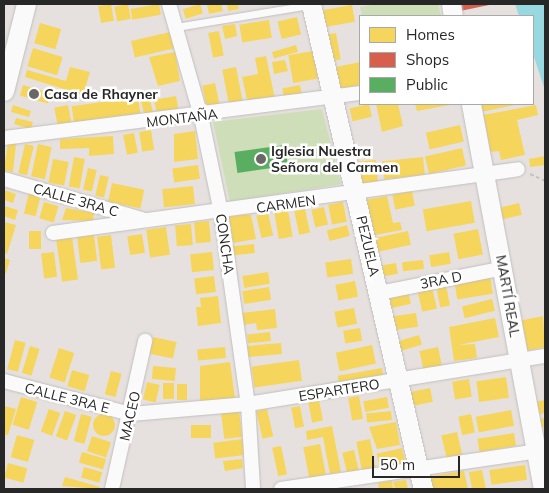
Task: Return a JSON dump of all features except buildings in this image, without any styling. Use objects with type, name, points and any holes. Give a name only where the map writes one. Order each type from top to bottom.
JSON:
[{"type":"main road","points":[[4,91],[26,4]]},
{"type":"main road","name":"PEZUELA","points":[[312,4],[331,98],[356,194],[423,489]]},
{"type":"main road","name":"MARTÍ REAL","points":[[471,105],[504,268],[519,361],[540,450],[543,489]]},
{"type":"street","name":"CONCHA","points":[[169,4],[201,116],[221,213],[248,404],[253,489]]},
{"type":"street","name":"MONTAÑA","points":[[4,138],[201,116],[359,93]]},
{"type":"street","name":"CARMEN","points":[[53,232],[221,213],[518,169]]},
{"type":"street","name":"CALLE 3RA C","points":[[4,179],[148,221]]},
{"type":"street","name":"3RA D","points":[[379,293],[504,268]]},
{"type":"street","name":"MACEO","points":[[112,489],[131,414],[145,342]]},
{"type":"street","name":"ESPARTERO","points":[[131,414],[248,404],[545,356]]},
{"type":"street","name":"CALLE 3RA E","points":[[4,382],[131,414]]},
{"type":"street","points":[[282,489],[419,470],[540,450]]},
{"type":"lane","points":[[176,27],[312,4]]},
{"type":"path","points":[[518,169],[545,181]]},
{"type":"green space","points":[[377,4],[438,4],[441,15],[362,15],[360,7]]},
{"type":"green space","points":[[322,109],[341,184],[230,202],[213,122]]},
{"type":"water","points":[[515,4],[545,4],[545,90],[534,57],[534,15],[519,15]]},
{"type":"place","name":"Casa de Rhayner","points":[[34,94]]},
{"type":"place","name":"Iglesia Nuestra Señora del Carmen","points":[[261,159]]}]
